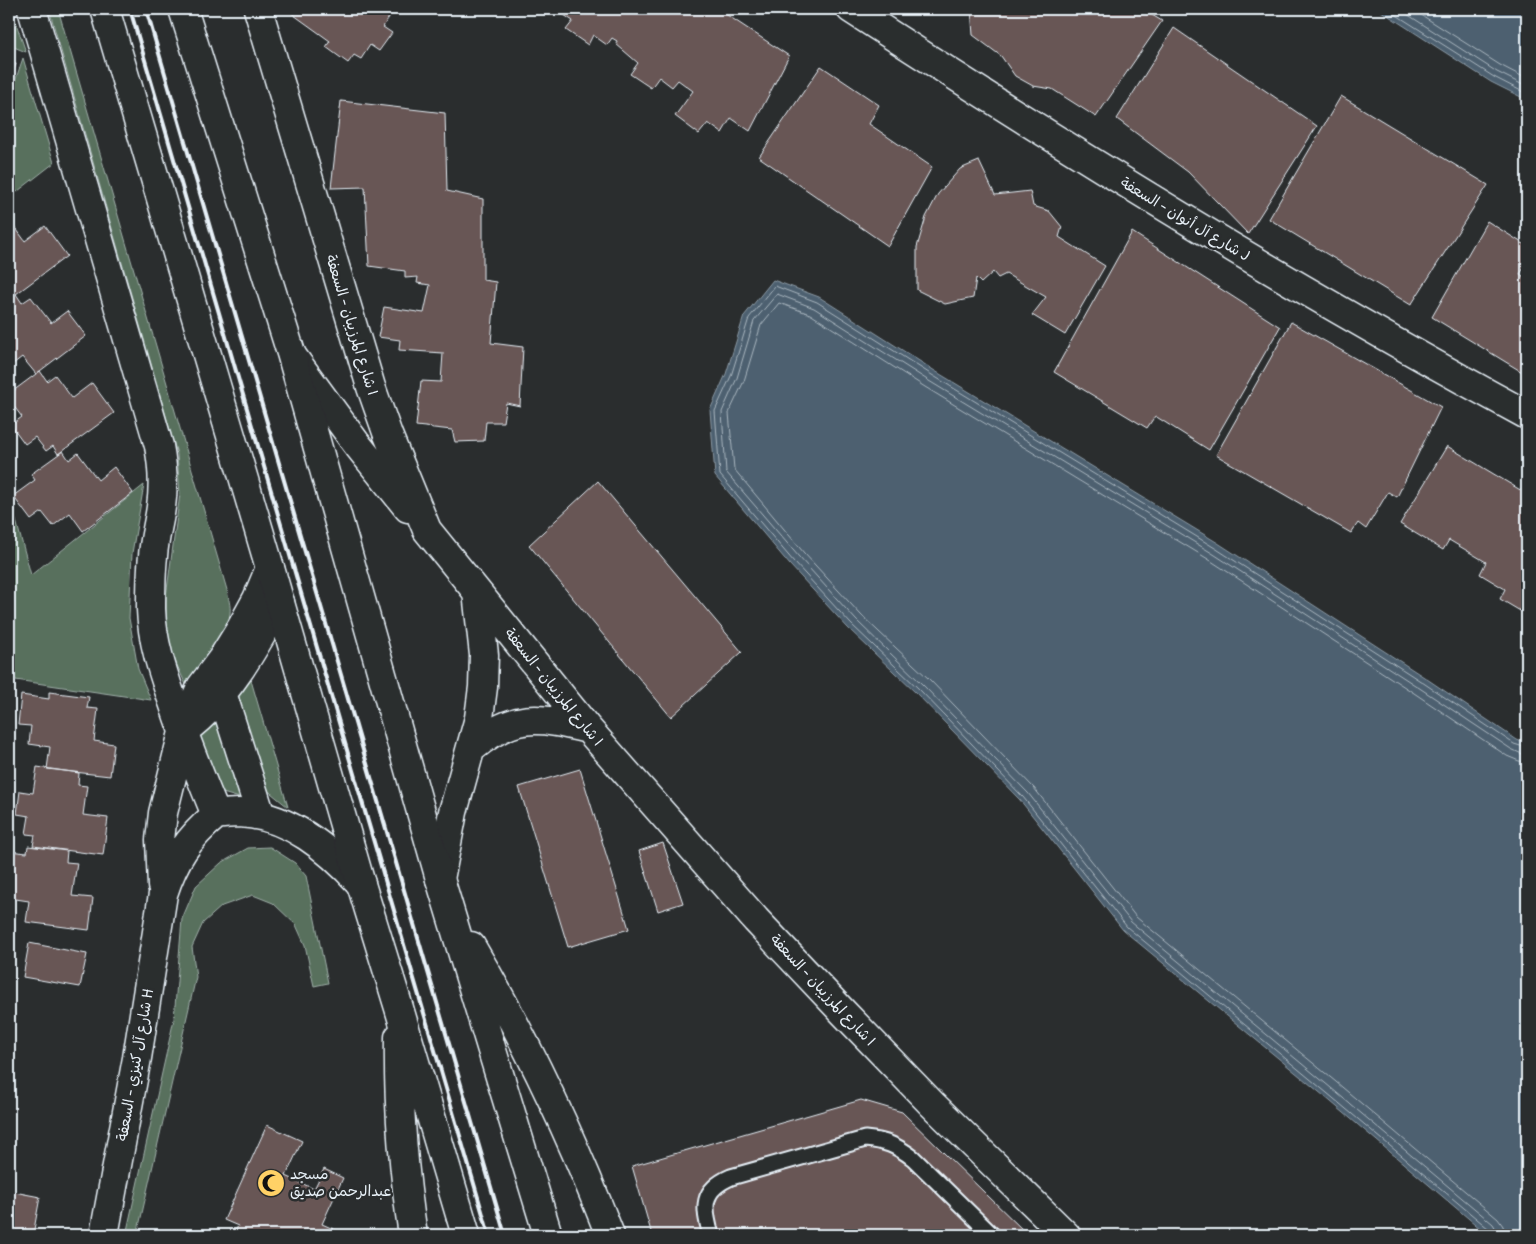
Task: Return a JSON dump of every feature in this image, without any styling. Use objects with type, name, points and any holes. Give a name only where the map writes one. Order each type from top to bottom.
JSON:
[{"type":"street","points":[[32,9],[160,446],[163,466],[163,487],[153,555],[151,612],[160,667],[183,732],[216,815],[238,813],[262,816],[286,824],[308,837],[345,866],[361,884]]},
{"type":"street","points":[[105,9],[361,884],[466,1235]]},
{"type":"street","points":[[183,9],[290,353],[440,879],[548,1235]]},
{"type":"street","name":"شارع المرزيبان - السعفة I","points":[[258,9],[368,379],[388,436],[427,530],[588,729],[750,912],[932,1104],[1066,1235]]},
{"type":"street","name":"شارع آل أنوان - السعفة J","points":[[851,9],[1059,142],[1213,236],[1361,323],[1527,415]]},
{"type":"street","points":[[290,353],[356,444],[427,530]]},
{"type":"street","name":"شارع آل كنيزي - السعفة H","points":[[163,894],[160,849],[163,813],[168,786],[186,720],[195,698],[240,630],[270,568]]},
{"type":"street","points":[[440,879],[453,812],[479,718],[483,687],[484,656],[477,592]]},
{"type":"street","points":[[183,732],[204,714],[222,693],[253,648],[280,602]]},
{"type":"street","points":[[222,693],[262,816]]},
{"type":"street","points":[[472,748],[487,735],[504,726],[523,721],[562,722],[588,729]]},
{"type":"street","name":"شارع آل كنيزي - السعفة H","points":[[104,1235],[137,1058],[163,894],[177,858],[201,827],[216,815]]},
{"type":"street","points":[[449,907],[525,1043],[591,1186],[610,1235]]},
{"type":"street","points":[[399,1008],[398,1072],[401,1136],[407,1199],[413,1235]]},
{"type":"lane","points":[[711,1235],[705,1204],[709,1192],[718,1182],[865,1139],[883,1140],[899,1147],[913,1158],[992,1235]]},
{"type":"green space","points":[[9,9],[11,9],[26,52],[9,45]]},
{"type":"green space","points":[[49,9],[58,9],[230,604],[228,622],[219,641],[186,685],[166,641],[166,597],[180,494],[177,454]]},
{"type":"green space","points":[[23,58],[54,163],[9,198],[9,99]]},
{"type":"green space","points":[[144,485],[132,553],[129,618],[138,669],[151,700],[9,679],[9,495],[31,575]]},
{"type":"green space","points":[[248,670],[288,807],[266,789],[237,691]]},
{"type":"green space","points":[[215,719],[240,798],[219,792],[200,735]]},
{"type":"green space","points":[[270,847],[295,863],[306,876],[328,983],[314,986],[305,945],[296,925],[273,903],[253,895],[222,906],[203,923],[192,947],[196,977],[137,1235],[126,1235],[174,1019],[182,919],[196,886],[221,863],[248,848]]},
{"type":"water","points":[[1378,9],[1527,9],[1527,100],[1491,82]]},
{"type":"water","points":[[773,280],[819,297],[935,371],[1218,543],[1517,740],[1527,744],[1527,1235],[1488,1235],[1324,1096],[1123,930],[1020,800],[916,693],[848,628],[790,565],[715,476],[710,410],[726,374],[744,316]]},
{"type":"building","points":[[288,9],[394,9],[383,27],[392,33],[379,51],[370,45],[361,59],[354,55],[348,63],[326,47],[330,41]]},
{"type":"building","points":[[555,9],[718,9],[789,56],[750,131],[731,118],[722,133],[708,123],[699,134],[675,116],[693,91],[678,80],[672,87],[659,77],[651,88],[630,74],[638,63],[616,44],[617,41],[612,38],[607,45],[593,35],[588,45],[566,30],[573,21]]},
{"type":"building","points":[[971,9],[1130,9],[1134,11],[1142,9],[1162,21],[1096,117],[1052,89],[1033,86],[1015,76],[1001,56],[973,35]]},
{"type":"building","points":[[1174,28],[1317,126],[1248,234],[1188,172],[1117,119]]},
{"type":"building","points":[[9,62],[16,64],[9,85]]},
{"type":"building","points":[[821,66],[879,105],[869,124],[932,167],[888,246],[759,157]]},
{"type":"building","points":[[1341,96],[1488,185],[1411,305],[1269,219]]},
{"type":"building","points":[[341,101],[445,113],[447,191],[483,199],[483,280],[496,282],[491,343],[523,347],[520,406],[506,403],[503,422],[486,422],[484,441],[455,442],[452,430],[416,426],[421,381],[441,382],[443,353],[399,350],[400,340],[378,337],[384,307],[424,313],[430,285],[417,283],[418,277],[405,278],[405,271],[369,266],[365,187],[331,188]]},
{"type":"building","points":[[979,161],[995,195],[1030,191],[1033,206],[1049,211],[1062,227],[1059,237],[1105,266],[1065,335],[1032,315],[1046,297],[1006,274],[998,278],[993,272],[981,283],[976,278],[973,298],[945,304],[917,290],[917,247],[926,217],[938,194],[960,169]]},
{"type":"building","points":[[9,219],[25,241],[45,226],[67,256],[12,297],[9,293]]},
{"type":"building","points":[[1487,221],[1527,246],[1527,263],[1520,274],[1527,279],[1527,375],[1432,317]]},
{"type":"building","points":[[1132,232],[1280,327],[1209,450],[1155,416],[1147,428],[1054,372]]},
{"type":"building","points":[[16,294],[22,303],[31,297],[51,323],[67,311],[86,336],[36,374],[22,357],[9,367],[9,300]]},
{"type":"building","points":[[1291,322],[1441,407],[1397,497],[1388,492],[1366,529],[1358,523],[1351,533],[1216,455]]},
{"type":"building","points":[[40,371],[47,381],[55,375],[72,398],[92,383],[114,413],[58,454],[53,446],[46,451],[35,437],[25,444],[11,425],[22,417],[9,400],[9,394]]},
{"type":"building","points":[[1447,446],[1527,494],[1527,615],[1500,599],[1505,589],[1480,574],[1486,562],[1449,540],[1443,550],[1400,524]]},
{"type":"building","points":[[63,451],[69,460],[78,453],[98,480],[114,467],[133,493],[83,531],[70,513],[53,526],[42,512],[31,520],[13,496],[35,480],[31,474]]},
{"type":"building","points":[[598,481],[742,652],[671,717],[529,545]]},
{"type":"building","points":[[49,692],[89,697],[87,708],[98,709],[94,741],[114,744],[110,776],[47,769],[50,747],[29,744],[31,726],[18,725],[21,695],[49,699]]},
{"type":"building","points":[[37,767],[79,773],[78,785],[87,786],[83,815],[108,818],[103,855],[33,846],[35,835],[26,834],[29,816],[17,814],[20,791],[33,793]]},
{"type":"building","points":[[580,769],[629,929],[568,947],[519,787]]},
{"type":"building","points":[[663,843],[683,903],[658,911],[639,851]]},
{"type":"building","points":[[28,846],[67,851],[66,862],[77,863],[72,896],[93,898],[89,930],[26,922],[29,901],[9,898],[9,851],[27,853]]},
{"type":"building","points":[[29,943],[87,954],[80,987],[23,977]]},
{"type":"building","points":[[861,1100],[902,1112],[1028,1235],[652,1235],[632,1166]]},
{"type":"building","name":"مسجد عبدالرحمن صديق","points":[[267,1125],[302,1141],[286,1176],[314,1189],[324,1169],[343,1178],[322,1224],[347,1235],[233,1235],[238,1226],[224,1220]]},
{"type":"building","points":[[9,1191],[40,1197],[33,1235],[9,1235]]},
{"type":"railway","points":[[130,9],[489,1235]]},
{"type":"railway","points":[[146,9],[505,1235]]},
{"type":"place","name":"مسجد عبدالرحمن صديق","points":[[271,1183]]}]
